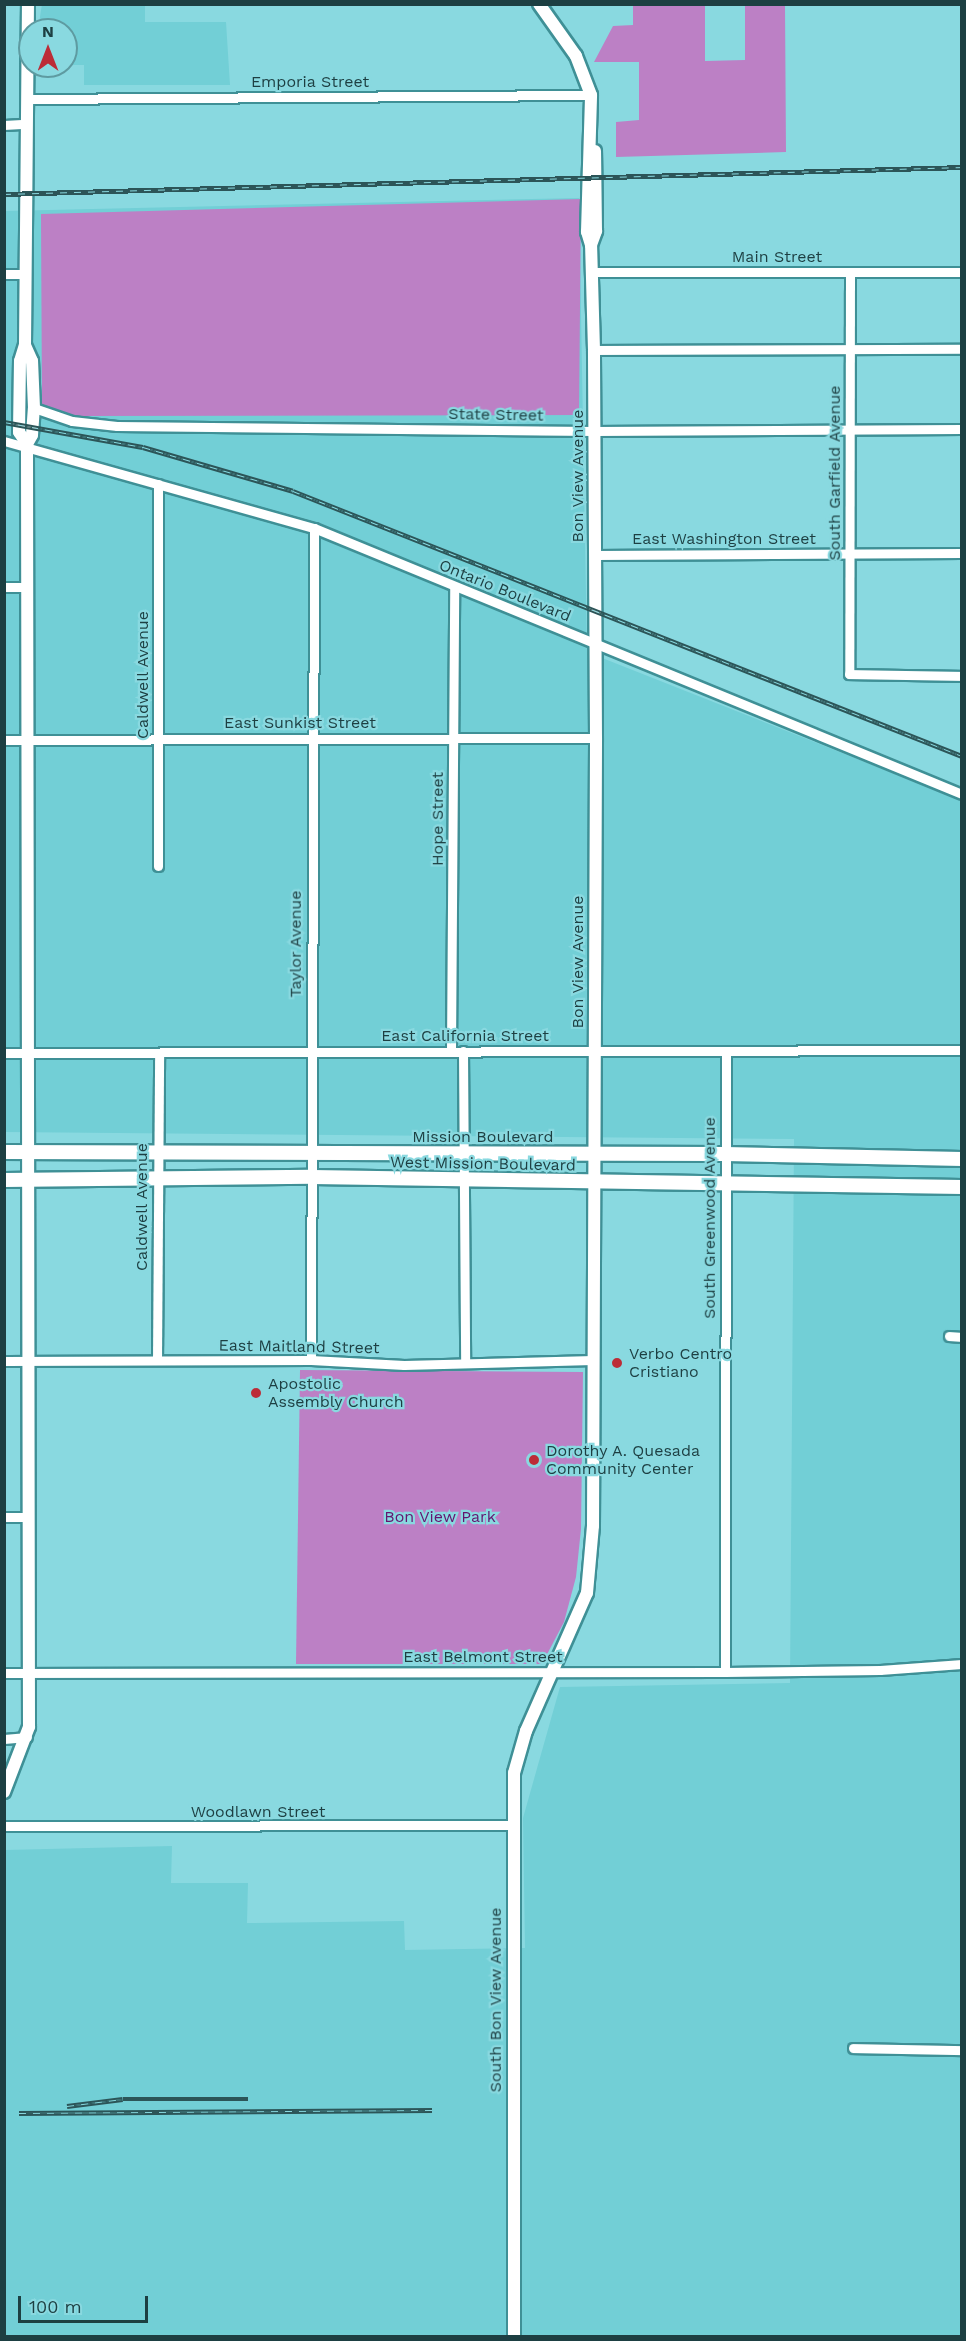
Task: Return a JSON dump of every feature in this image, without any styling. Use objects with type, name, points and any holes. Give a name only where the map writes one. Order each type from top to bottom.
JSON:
[{"type":"main road","name":"Mission Boulevard","points":[[4,1152],[725,1154],[962,1159]]},
{"type":"main road","name":"West Mission Boulevard","points":[[4,1180],[465,1179],[594,1183],[962,1187]]},
{"type":"street","points":[[27,444],[19,432],[20,361],[25,345],[28,4]]},
{"type":"street","name":"Bon View Avenue","points":[[538,4],[576,56],[591,95],[591,140],[587,152],[587,220],[591,245],[594,350],[596,738],[593,1526],[587,1593],[553,1671]]},
{"type":"street","name":"Emporia Street","points":[[28,99],[591,95]]},
{"type":"street","points":[[4,125],[26,124]]},
{"type":"street","name":"Main Street","points":[[592,272],[962,272]]},
{"type":"street","name":"South Garfield Avenue","points":[[850,272],[849,674],[962,676]]},
{"type":"street","points":[[4,274],[26,274]]},
{"type":"street","points":[[4,1792],[27,1737],[29,1673],[27,444],[32,435],[34,408],[32,361],[25,345]]},
{"type":"street","points":[[594,350],[962,348]]},
{"type":"street","name":"State Street","points":[[34,408],[72,422],[117,426],[594,431],[962,429]]},
{"type":"street","name":"Ontario Boulevard","points":[[4,441],[27,444],[314,528],[962,794]]},
{"type":"street","name":"Caldwell Avenue","points":[[158,484],[158,866]]},
{"type":"street","name":"Taylor Avenue","points":[[311,1360],[310,1051],[314,528]]},
{"type":"street","name":"East Washington Street","points":[[595,555],[962,553]]},
{"type":"street","points":[[4,587],[28,587]]},
{"type":"street","name":"Hope Street","points":[[451,1051],[454,587]]},
{"type":"street","name":"East Sunkist Street","points":[[4,740],[312,737],[596,738]]},
{"type":"street","name":"East California Street","points":[[4,1053],[962,1050]]},
{"type":"street","points":[[463,1051],[465,1360]]},
{"type":"street","name":"South Greenwood Avenue","points":[[725,1672],[726,1052]]},
{"type":"street","name":"Caldwell Avenue","points":[[157,1360],[156,1152],[159,1054]]},
{"type":"street","points":[[949,1336],[962,1337]]},
{"type":"street","name":"East Maitland Street","points":[[4,1361],[311,1360],[404,1365],[465,1360],[593,1360]]},
{"type":"street","points":[[4,1517],[28,1517]]},
{"type":"street","name":"East Belmont Street","points":[[4,1673],[725,1672],[880,1670],[962,1664]]},
{"type":"street","name":"South Bon View Avenue","points":[[514,2337],[512,1825],[514,1773],[526,1731],[553,1671]]},
{"type":"street","points":[[4,1739],[27,1737]]},
{"type":"street","name":"Woodlawn Street","points":[[4,1826],[512,1825]]},
{"type":"street","points":[[853,2048],[962,2050]]},
{"type":"shaded area","points":[[42,4],[145,5],[145,22],[226,22],[230,85],[84,85],[84,65],[78,65],[78,18],[40,18]]},
{"type":"shaded area","points":[[579,198],[587,652],[961,800],[961,2336],[5,2336],[5,1850],[172,1846],[171,1883],[248,1883],[247,1923],[404,1921],[405,1950],[525,1948],[523,1818],[560,1687],[790,1683],[794,1139],[5,1132],[5,211]]},
{"type":"green space","points":[[633,5],[705,5],[705,61],[745,60],[745,5],[785,5],[786,152],[616,157],[616,122],[639,120],[639,62],[594,62],[613,26],[633,25]]},
{"type":"green space","points":[[581,199],[579,415],[79,416],[42,409],[41,214]]},
{"type":"green space","name":"Bon View Park","points":[[300,1370],[583,1372],[581,1529],[576,1577],[564,1622],[542,1664],[296,1664]]},
{"type":"railway","points":[[4,194],[962,167]]},
{"type":"railway","points":[[4,422],[143,447],[293,491],[962,756]]},
{"type":"railway","points":[[67,2106],[123,2099],[248,2099]]},
{"type":"railway","points":[[19,2113],[432,2110]]},
{"type":"place","name":"Verbo Centro Cristiano","points":[[617,1363]]},
{"type":"place","name":"Apostolic Assembly Church","points":[[256,1393]]},
{"type":"place","name":"Dorothy A. Quesada Community Center","points":[[534,1460]]}]
